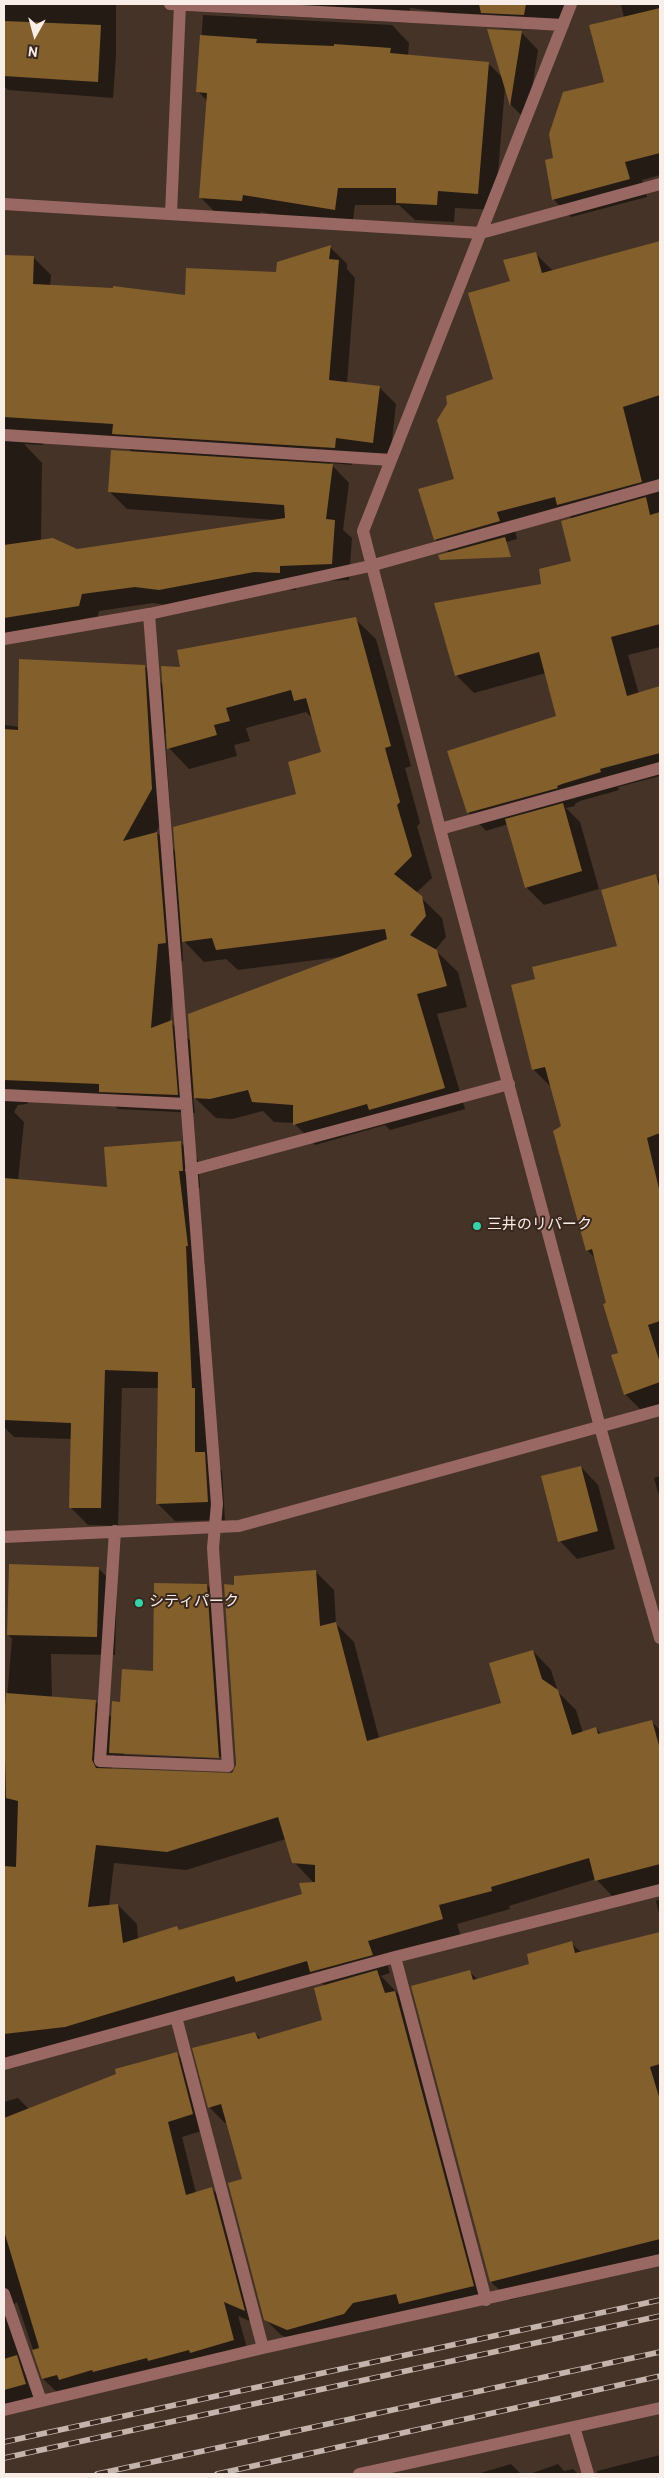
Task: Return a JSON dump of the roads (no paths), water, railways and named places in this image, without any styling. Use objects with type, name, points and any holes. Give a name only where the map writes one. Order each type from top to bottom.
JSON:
[{"type":"street","points":[[170,4],[369,9],[563,25]]},
{"type":"street","points":[[171,214],[180,4]]},
{"type":"street","points":[[571,4],[363,531],[370,566],[600,1427],[660,1638]]},
{"type":"street","points":[[4,204],[481,233],[660,184]]},
{"type":"street","points":[[4,435],[391,460]]},
{"type":"street","points":[[4,639],[148,614],[370,566],[660,486]]},
{"type":"street","points":[[114,1531],[100,1761],[228,1766],[213,1548],[217,1504],[148,614]]},
{"type":"street","points":[[440,829],[660,768]]},
{"type":"street","points":[[191,1170],[509,1084]]},
{"type":"street","points":[[4,1095],[186,1104]]},
{"type":"street","points":[[4,1537],[216,1528],[248,1524],[660,1410]]},
{"type":"street","points":[[4,2064],[395,1957],[660,1890]]},
{"type":"street","points":[[395,1957],[486,2300]]},
{"type":"street","points":[[176,2017],[263,2348]]},
{"type":"street","points":[[4,2410],[263,2348],[660,2260]]},
{"type":"street","points":[[4,2294],[41,2401]]},
{"type":"street","points":[[359,2474],[660,2408]]},
{"type":"street","points":[[574,2427],[588,2474]]},
{"type":"railway","points":[[4,2442],[660,2300]]},
{"type":"railway","points":[[4,2458],[660,2316]]},
{"type":"railway","points":[[97,2474],[660,2352]]},
{"type":"railway","points":[[217,2474],[660,2376]]},
{"type":"place","name":"三井のリパーク","points":[[477,1226]]},
{"type":"place","name":"シティパーク","points":[[139,1603]]}]
